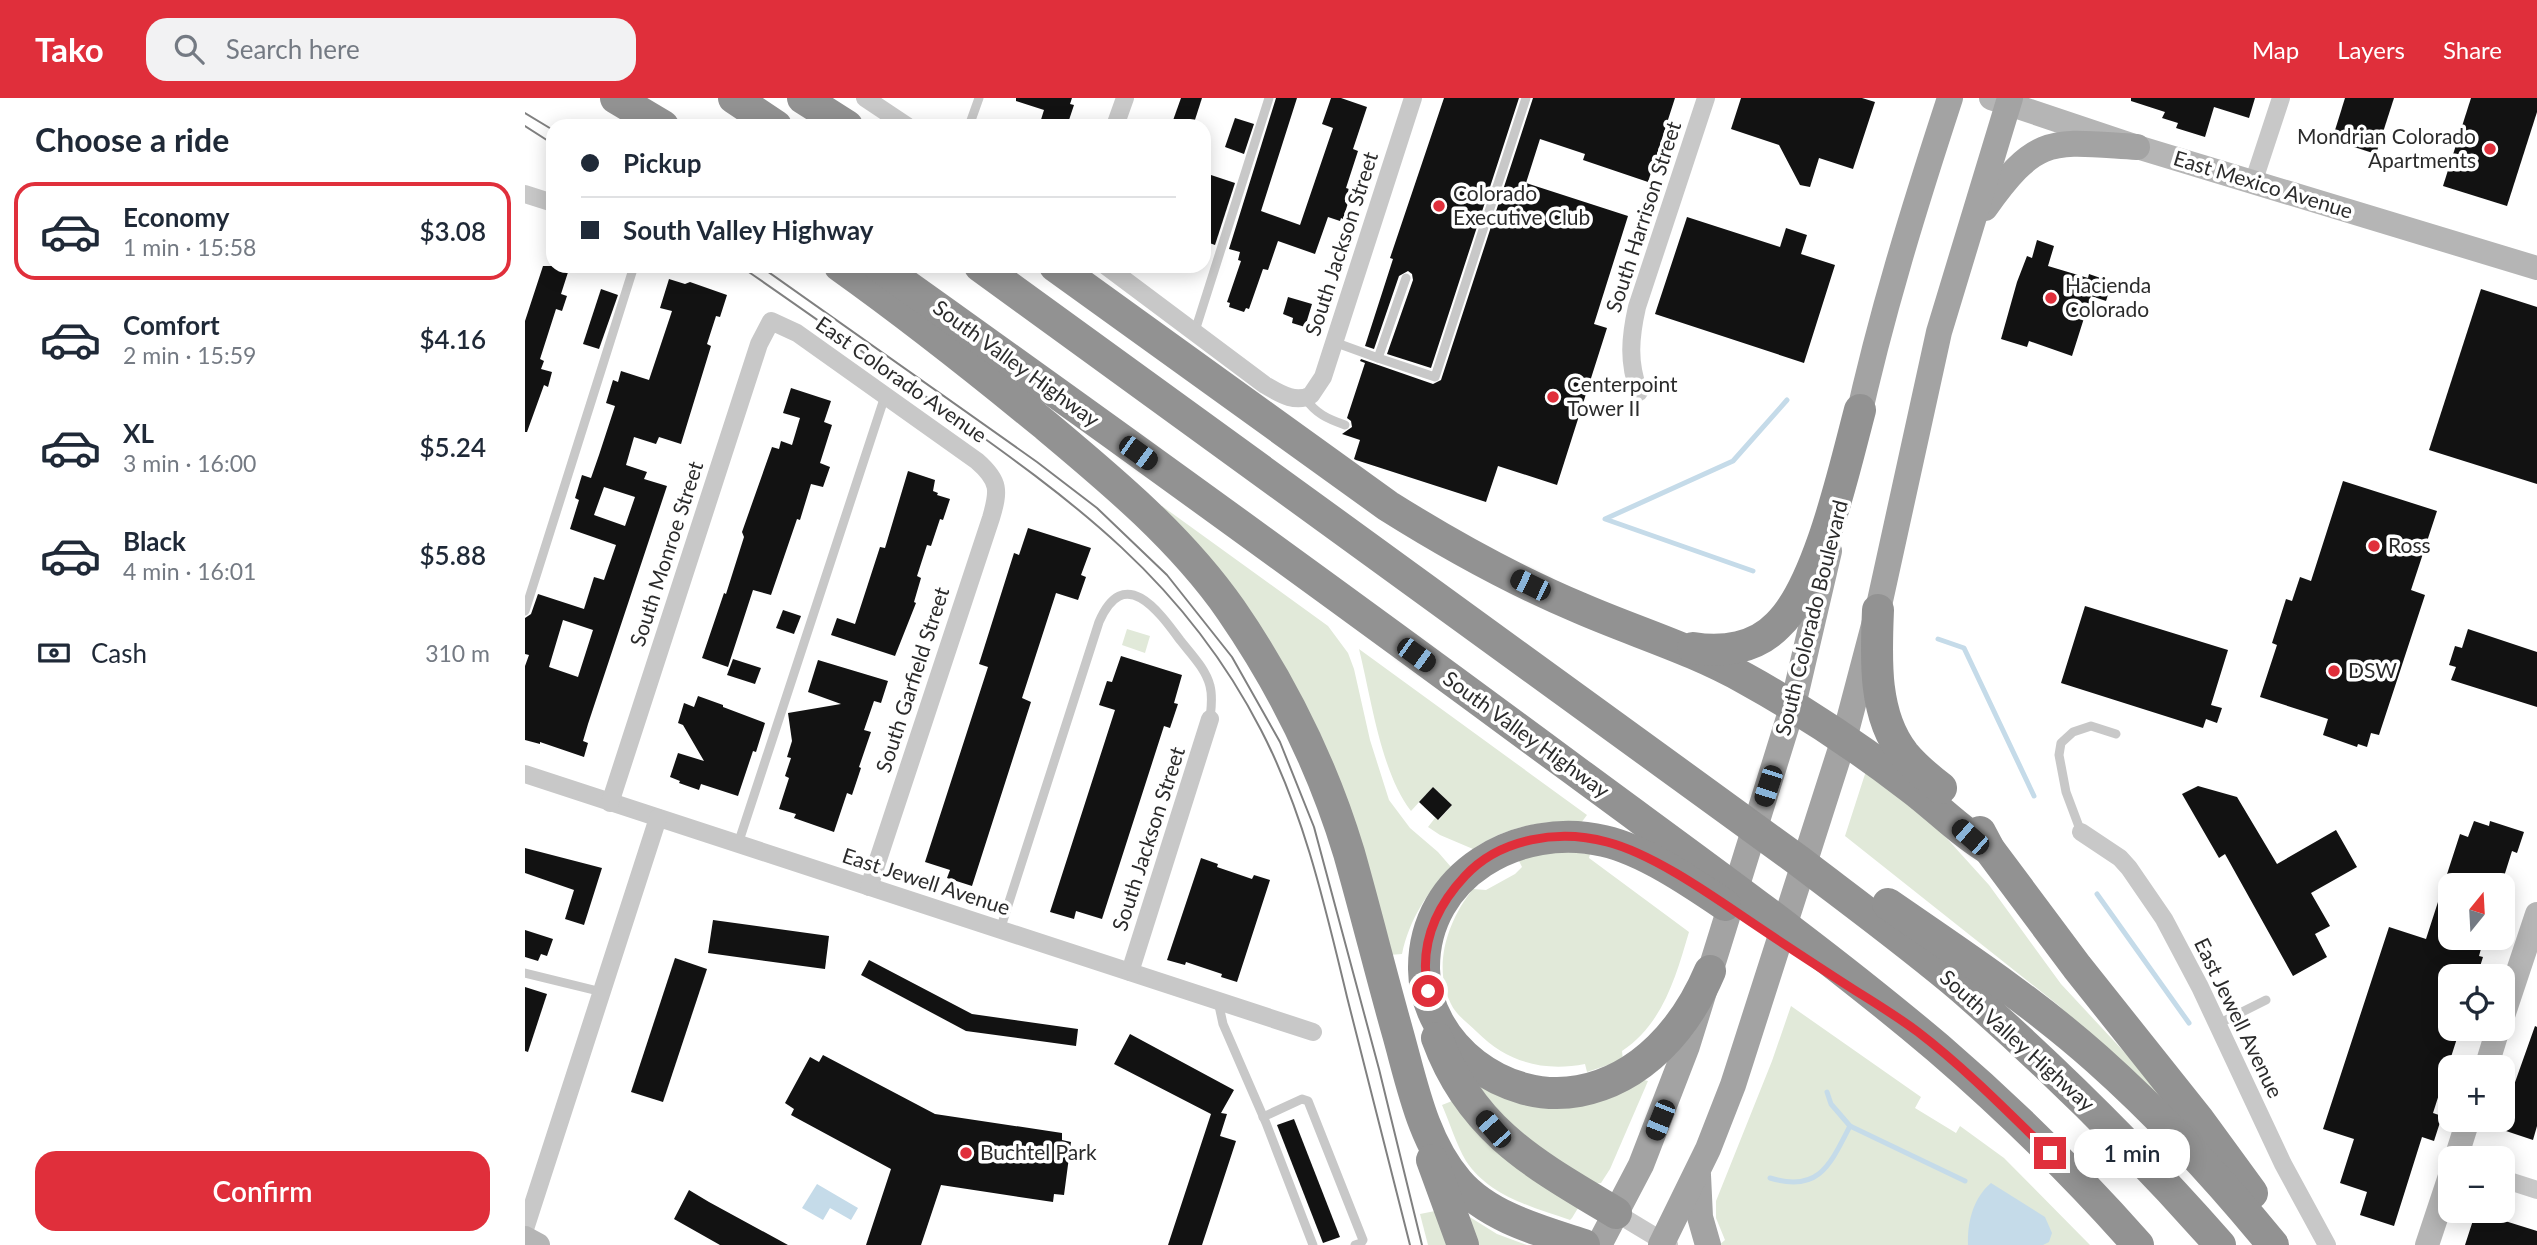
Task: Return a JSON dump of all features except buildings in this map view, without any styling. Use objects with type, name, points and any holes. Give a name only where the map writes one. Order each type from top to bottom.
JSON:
[{"type":"highway","points":[[604,98],[633,119]]},
{"type":"highway","points":[[616,98],[651,119]]},
{"type":"highway","points":[[734,98],[766,119]]},
{"type":"highway","points":[[803,98],[836,119]]},
{"type":"highway","points":[[849,273],[978,370],[1078,452],[1163,530],[1202,573],[1236,618],[1295,719],[1315,759],[1348,850],[1437,1174],[1463,1245]]},
{"type":"highway","name":"South Valley Highway","points":[[889,273],[1540,745],[1815,949],[1917,1031],[2050,1153],[2138,1245]]},
{"type":"highway","name":"South Valley Highway","points":[[990,273],[1808,868],[1961,988],[2059,1076],[2113,1129],[2220,1245]]},
{"type":"highway","points":[[1065,273],[1337,471],[1398,512],[1511,576],[1570,604],[1696,654],[1793,705],[1911,788],[1970,837],[1989,849]]},
{"type":"highway","points":[[1637,631],[1683,646],[1714,650],[1752,643],[1779,625],[1792,609],[1817,555],[1834,506],[1860,410]]},
{"type":"highway","points":[[1878,610],[1877,677],[1886,716],[1897,744],[1920,770],[1957,802],[1979,830],[1989,849],[2084,976],[2198,1119],[2289,1245]]},
{"type":"highway","points":[[1510,651],[1703,776],[1963,956],[2043,1015],[2097,1059],[2158,1117],[2273,1245]]},
{"type":"highway","points":[[1616,1213],[1525,1156],[1501,1137],[1461,1090],[1440,1046],[1429,1014],[1424,971],[1429,939],[1442,905],[1458,883],[1477,864],[1497,852],[1525,841],[1554,836],[1581,837],[1620,846],[1657,864],[1719,901],[1917,1031]]},
{"type":"highway","points":[[1424,971],[1432,1004],[1445,1033],[1467,1059],[1506,1083],[1549,1094],[1597,1087],[1626,1073],[1649,1057],[1687,1016],[1710,971]]},
{"type":"highway","points":[[1418,1101],[1440,1156],[1460,1185],[1473,1197],[1518,1222],[1584,1245]]},
{"type":"main road","name":"South Colorado Boulevard","points":[[1599,1245],[1641,1165],[1688,1046],[1777,760],[1817,610],[1860,410],[1897,260],[1950,98]]},
{"type":"main road","points":[[1664,1244],[1728,1097],[1844,739],[1878,610],[1939,332],[1973,223],[2003,100]]},
{"type":"main road","points":[[1973,223],[2007,177],[2040,150],[2064,143],[2137,147]]},
{"type":"main road","points":[[1698,1171],[1698,1205],[1708,1245]]},
{"type":"street","points":[[865,98],[896,119]]},
{"type":"street","points":[[1118,119],[1125,98]]},
{"type":"street","name":"South Jackson Street","points":[[1305,398],[1320,384],[1413,98]]},
{"type":"street","name":"South Harrison Street","points":[[1639,392],[1630,358],[1631,333],[1637,307],[1706,98]]},
{"type":"street","points":[[2253,183],[2281,98]]},
{"type":"street","name":"East Mexico Avenue","points":[[2003,100],[2137,147],[2537,268]]},
{"type":"street","points":[[525,194],[546,201]]},
{"type":"street","points":[[1116,273],[1277,392],[1289,397],[1305,398]]},
{"type":"street","name":"East Colorado Avenue","points":[[771,321],[797,333],[977,461],[991,475],[997,486]]},
{"type":"street","name":"South Monroe Street","points":[[610,803],[759,344],[771,321]]},
{"type":"street","name":"South Garfield Street","points":[[869,887],[991,518],[997,486]]},
{"type":"street","name":"South Jackson Street","points":[[1129,972],[1210,719]]},
{"type":"street","name":"East Jewell Avenue","points":[[525,774],[1314,1032]]},
{"type":"street","points":[[525,1229],[658,818]]},
{"type":"street","name":"East Jewell Avenue","points":[[2081,832],[2120,858],[2135,875],[2176,942],[2218,1024],[2283,1164],[2327,1245]]},
{"type":"street","points":[[2515,990],[2530,957],[2537,914]]},
{"type":"street","points":[[2515,1183],[2537,1190]]},
{"type":"street","points":[[2427,1245],[2438,1212]]},
{"type":"street","points":[[1616,1213],[1664,1244]]},
{"type":"street","points":[[525,1238],[538,1245]]},
{"type":"lane","points":[[972,119],[979,98]]},
{"type":"lane","points":[[1195,331],[1269,98]]},
{"type":"lane","points":[[1334,342],[1434,377],[1526,98]]},
{"type":"lane","points":[[525,611],[632,273]]},
{"type":"lane","points":[[1378,358],[1406,278]]},
{"type":"lane","points":[[738,844],[885,396]]},
{"type":"lane","points":[[1305,398],[1313,410],[1325,418],[1345,425]]},
{"type":"lane","points":[[999,930],[1099,622],[1114,598],[1131,594],[1142,597],[1163,618],[1200,666],[1209,683],[1210,719]]},
{"type":"lane","points":[[2081,832],[2066,792],[2059,755],[2061,743],[2073,732],[2091,726],[2116,734]]},
{"type":"lane","points":[[525,972],[602,992]]},
{"type":"lane","points":[[2218,1024],[2266,1000]]},
{"type":"lane","points":[[1219,1001],[1223,1024],[1313,1245]]},
{"type":"lane","points":[[1263,1117],[1302,1099],[1308,1101],[1363,1240],[1355,1245]]},
{"type":"green space","points":[[1162,506],[1328,626],[1348,653],[1370,740],[1389,800],[1410,828],[1451,867],[1421,907],[1409,929],[1402,954],[1389,955],[1342,787],[1312,718],[1158,512]]},
{"type":"green space","points":[[1127,629],[1150,636],[1145,653],[1122,645]]},
{"type":"green space","points":[[1359,649],[1587,815],[1581,823],[1553,822],[1525,826],[1498,835],[1473,849],[1428,827],[1435,818],[1439,820],[1452,805],[1433,787],[1411,811],[1401,795],[1378,734]]},
{"type":"green space","points":[[1866,771],[1938,829],[1989,885],[2061,984],[2167,1098],[2178,1118],[2058,1005],[1845,836]]},
{"type":"green space","points":[[1557,851],[1590,854],[1589,858],[1689,932],[1673,982],[1648,1027],[1622,1051],[1623,1060],[1587,1072],[1585,1064],[1555,1067],[1540,1065],[1501,1051],[1456,1012],[1445,989],[1445,944],[1456,915],[1473,889],[1486,890],[1515,874],[1522,867],[1518,859]]},
{"type":"green space","points":[[1791,1006],[1921,1097],[1915,1108],[1956,1133],[1960,1126],[2004,1158],[2090,1245],[1719,1245],[1725,1240],[1716,1218],[1716,1201]]},
{"type":"green space","points":[[1648,1081],[1610,1169],[1601,1183],[1593,1184],[1504,1124],[1477,1083]]},
{"type":"green space","points":[[1457,1099],[1581,1203],[1570,1220],[1512,1199],[1476,1173],[1462,1154],[1442,1105]]},
{"type":"green space","points":[[1435,1211],[1450,1245],[1428,1245],[1420,1214]]},
{"type":"green space","points":[[1460,1211],[1497,1234],[1527,1245],[1474,1245]]},
{"type":"water","points":[[1991,1183],[2045,1217],[2052,1233],[2049,1242],[2043,1245],[1968,1245],[1972,1211]]},
{"type":"water","points":[[817,1184],[858,1208],[851,1220],[830,1208],[823,1220],[802,1208]]},
{"type":"waterway","points":[[1753,571],[1605,519],[1733,461],[1787,400]]},
{"type":"waterway","points":[[1938,639],[1964,648],[2034,796]]},
{"type":"waterway","points":[[2097,894],[2189,1023]]},
{"type":"waterway","points":[[1827,1092],[1831,1104],[1850,1126],[1965,1181]]},
{"type":"waterway","points":[[1770,1178],[1787,1182],[1812,1178],[1829,1164],[1850,1126]]},
{"type":"tram line","points":[[525,113],[546,126]]},
{"type":"tram line","points":[[525,126],[546,140]]},
{"type":"tram line","points":[[750,273],[988,441],[1079,511],[1121,547],[1161,587],[1197,629],[1231,677],[1276,762],[1312,860],[1410,1245]]},
{"type":"tram line","points":[[770,273],[1037,462],[1097,508],[1167,575],[1232,657],[1280,742],[1314,827],[1379,1069],[1422,1245]]},
{"type":"place","name":"Mondrian Colorado Apartments","points":[[2490,149]]},
{"type":"place","name":"Colorado Executive Club","points":[[1439,206]]},
{"type":"place","name":"Hacienda Colorado","points":[[2051,298]]},
{"type":"place","name":"Centerpoint Tower II","points":[[1553,397]]},
{"type":"place","name":"Ross","points":[[2374,546]]},
{"type":"place","name":"DSW","points":[[2334,671]]},
{"type":"place","name":"Buchtel Park","points":[[966,1153]]},
{"type":"route","points":[[1428,991],[1424,971],[1426,948],[1432,928],[1442,905],[1458,883],[1477,864],[1505,848],[1525,841],[1554,836],[1605,841],[1637,853],[1719,901],[1917,1031],[2050,1153]]}]
